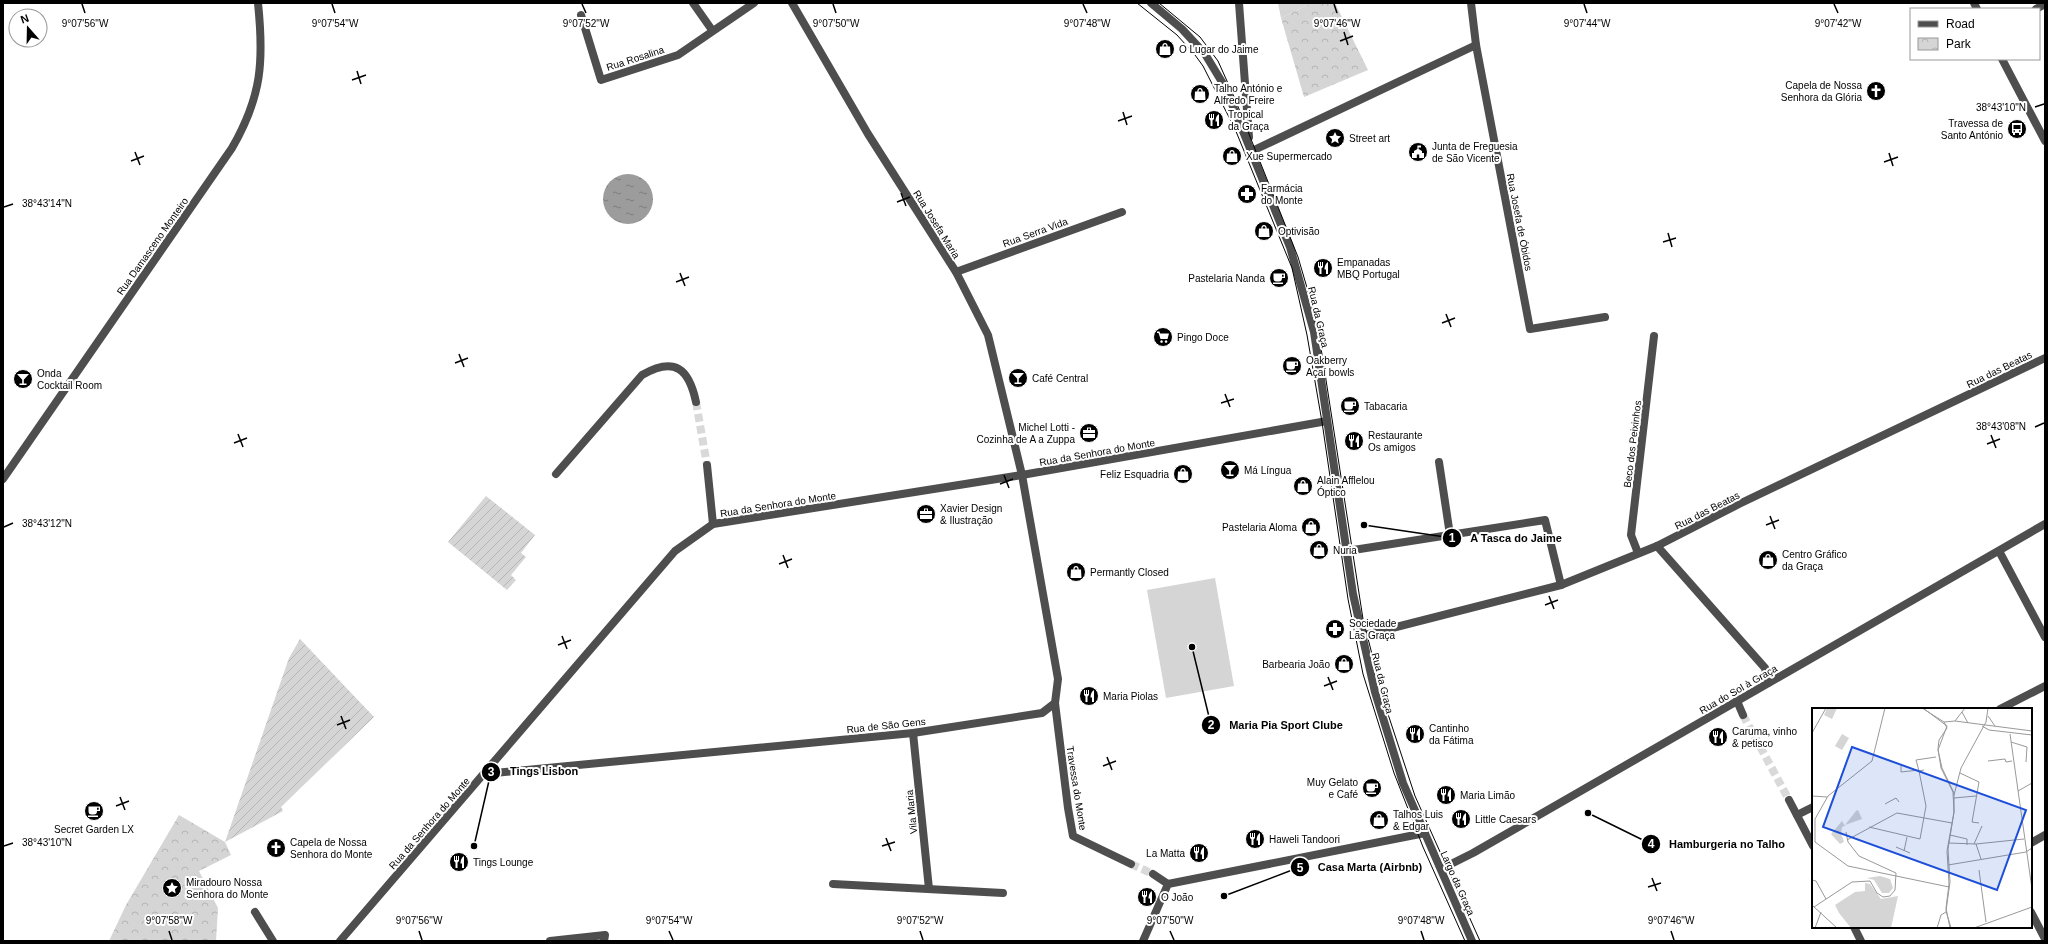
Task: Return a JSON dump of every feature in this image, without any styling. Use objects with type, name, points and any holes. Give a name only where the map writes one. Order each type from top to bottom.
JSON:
[{"type":"street","name":"Rua Damasceno Monteiro","points":[[3,479],[232,148],[242,130],[256,94],[260,73],[262,46],[258,3]]},
{"type":"street","points":[[693,3],[712,30]]},
{"type":"street","name":"Rua Rosalina","points":[[581,15],[601,80],[678,55],[712,30],[754,3]]},
{"type":"street","name":"Rua Josefa Maria","points":[[792,3],[868,134],[956,272],[988,335],[1022,475]]},
{"type":"street","name":"Rua da Graça","points":[[1151,3],[1182,29],[1206,54],[1225,88],[1290,247],[1314,332],[1361,636],[1384,726],[1403,783],[1425,833]]},
{"type":"street","points":[[1239,3],[1247,129],[1252,151],[1476,45]]},
{"type":"street","name":"Rua Josefa de Óbidos","points":[[1471,3],[1476,45],[1530,329],[1605,317]]},
{"type":"street","points":[[2003,60],[2045,141]]},
{"type":"street","name":"Rua Serra Vida","points":[[956,272],[1122,212]]},
{"type":"street","name":"Beco dos Peixinhos","points":[[1638,553],[1631,535],[1654,336]]},
{"type":"street","name":"Rua das Beatas","points":[[1361,636],[1561,585],[1657,546],[1739,504],[2045,358]]},
{"type":"street","points":[[556,474],[642,375],[655,368],[668,366],[680,368],[693,385],[696,402]]},
{"type":"street","name":"Rua da Senhora do Monte","points":[[340,941],[675,551],[713,524],[1022,475],[1327,421]]},
{"type":"street","points":[[1439,462],[1450,535]]},
{"type":"street","points":[[707,465],[713,524]]},
{"type":"street","points":[[1022,475],[1058,679],[1055,703]]},
{"type":"street","points":[[1347,552],[1545,520],[1561,585]]},
{"type":"street","name":"Rua do Sol à Graça","points":[[1441,870],[2045,524]]},
{"type":"street","points":[[1657,546],[1765,668],[1768,683]]},
{"type":"street","points":[[1998,551],[2045,637]]},
{"type":"street","points":[[2002,708],[2045,686]]},
{"type":"street","points":[[1737,701],[1743,715]]},
{"type":"street","name":"Rua de São Gens","points":[[484,774],[913,733],[1042,713],[1055,703]]},
{"type":"street","name":"Travessa do Monte","points":[[1055,703],[1073,836],[1131,864]]},
{"type":"street","name":"Vila Maria","points":[[913,733],[929,889]]},
{"type":"street","points":[[1789,800],[1812,844]]},
{"type":"street","points":[[1797,815],[1812,808]]},
{"type":"street","points":[[1153,874],[1168,884],[1425,833]]},
{"type":"street","name":"Largo da Graça","points":[[1425,833],[1472,941]]},
{"type":"street","points":[[2032,842],[2045,835]]},
{"type":"street","points":[[833,884],[1003,893]]},
{"type":"street","points":[[1143,941],[1168,884]]},
{"type":"street","points":[[255,912],[273,941]]},
{"type":"street","points":[[2032,914],[2045,939]]},
{"type":"street","points":[[1854,928],[1861,941]]},
{"type":"street","points":[[550,941],[605,935],[604,941]]},
{"type":"green space","points":[[1278,3],[1311,3],[1281,18]]},
{"type":"green space","points":[[1311,3],[1335,3],[1368,70],[1304,97],[1281,18]]},
{"type":"green space","points":[[486,496],[535,535],[521,553],[526,557],[511,575],[516,580],[507,590],[448,542]]},
{"type":"green space","points":[[1215,578],[1234,686],[1166,698],[1147,590]]},
{"type":"green space","points":[[300,639],[374,717],[281,807],[283,811],[225,842],[289,658]]},
{"type":"green space","name":"Miradouro Nossa Senhora do Monte","points":[[179,815],[225,842],[231,855],[199,871],[218,908],[216,941],[109,941],[126,905]]},
{"type":"water","points":[[623,174],[633,174],[646,181],[653,194],[653,204],[646,217],[633,224],[623,224],[614,220],[607,213],[603,204],[603,194],[607,185],[614,178]]},
{"type":"tunnel","points":[[696,402],[707,465]]},
{"type":"tunnel","points":[[1743,715],[1789,800]]},
{"type":"tunnel","points":[[1131,864],[1153,874]]},
{"type":"tram line","points":[[1137,3],[1177,35],[1203,66],[1235,129],[1292,268],[1307,335],[1322,422],[1348,599],[1363,674],[1394,773],[1423,847],[1465,941]]},
{"type":"tram line","points":[[1159,3],[1200,37],[1218,61],[1235,99],[1298,257],[1310,298],[1322,354],[1363,619],[1385,705],[1415,796],[1480,941]]},
{"type":"place","name":"O Lugar do Jaime","points":[[1165,49]]},
{"type":"place","name":"Capela de Nossa Senhora da Glória","points":[[1876,91]]},
{"type":"place","name":"Talho António e Alfredo Freire","points":[[1200,94]]},
{"type":"place","name":"Tropical da Graça","points":[[1214,120]]},
{"type":"place","name":"Travessa de Santo António","points":[[2017,129]]},
{"type":"place","name":"Street art","points":[[1335,138]]},
{"type":"place","name":"Junta de Freguesia de São Vicente","points":[[1418,152]]},
{"type":"place","name":"Xue Supermercado","points":[[1232,156]]},
{"type":"place","name":"Farmácia do Monte","points":[[1247,194]]},
{"type":"place","name":"Optivisão","points":[[1264,231]]},
{"type":"place","name":"Empanadas MBQ Portugal","points":[[1323,268]]},
{"type":"place","name":"Pastelaria Nanda","points":[[1279,278]]},
{"type":"place","name":"Pingo Doce","points":[[1163,337]]},
{"type":"place","name":"Oakberry Açaí bowls","points":[[1292,366]]},
{"type":"place","name":"Café Central","points":[[1018,378]]},
{"type":"place","name":"Onda Cocktail Room","points":[[23,379]]},
{"type":"place","name":"Tabacaria","points":[[1350,406]]},
{"type":"place","name":"Michel Lotti - Cozinha de A a Zuppa","points":[[1089,433]]},
{"type":"place","name":"Restaurante Os amigos","points":[[1354,441]]},
{"type":"place","name":"Má Língua","points":[[1230,470]]},
{"type":"place","name":"Feliz Esquadria","points":[[1183,474]]},
{"type":"place","name":"Alain Afflelou Óptico","points":[[1303,486]]},
{"type":"place","name":"Xavier Design & Ilustração","points":[[926,514]]},
{"type":"place","name":"A Tasca do Jaime","points":[[1364,525]]},
{"type":"place","name":"Pastelaria Aloma","points":[[1311,527]]},
{"type":"place","name":"Nuria","points":[[1319,550]]},
{"type":"place","name":"Centro Gráfico da Graça","points":[[1768,560]]},
{"type":"place","name":"Permantly Closed","points":[[1076,572]]},
{"type":"place","name":"Sociedade Lãs Graça","points":[[1335,629]]},
{"type":"place","name":"Maria Pia Sport Clube","points":[[1192,647]]},
{"type":"place","name":"Barbearia João","points":[[1344,664]]},
{"type":"place","name":"Maria Piolas","points":[[1089,696]]},
{"type":"place","name":"Cantinho da Fátima","points":[[1415,734]]},
{"type":"place","name":"Caruma, vinho & petisco","points":[[1718,737]]},
{"type":"place","name":"Muy Gelato e Café","points":[[1372,788]]},
{"type":"place","name":"Maria Limão","points":[[1446,795]]},
{"type":"place","name":"Secret Garden LX","points":[[94,811]]},
{"type":"place","name":"Hamburgeria no Talho","points":[[1588,813]]},
{"type":"place","name":"Little Caesars","points":[[1461,819]]},
{"type":"place","name":"Talhos Luis & Edgar","points":[[1379,820]]},
{"type":"place","name":"Haweli Tandoori","points":[[1255,839]]},
{"type":"place","name":"Tings Lisbon","points":[[474,846]]},
{"type":"place","name":"Capela de Nossa Senhora do Monte","points":[[276,848]]},
{"type":"place","name":"La Matta","points":[[1199,853]]},
{"type":"place","name":"Tings Lounge","points":[[459,862]]},
{"type":"place","name":"Miradouro Nossa Senhora do Monte","points":[[172,888]]},
{"type":"place","name":"Casa Marta (Airbnb)","points":[[1224,896]]},
{"type":"place","name":"O João","points":[[1147,897]]}]
